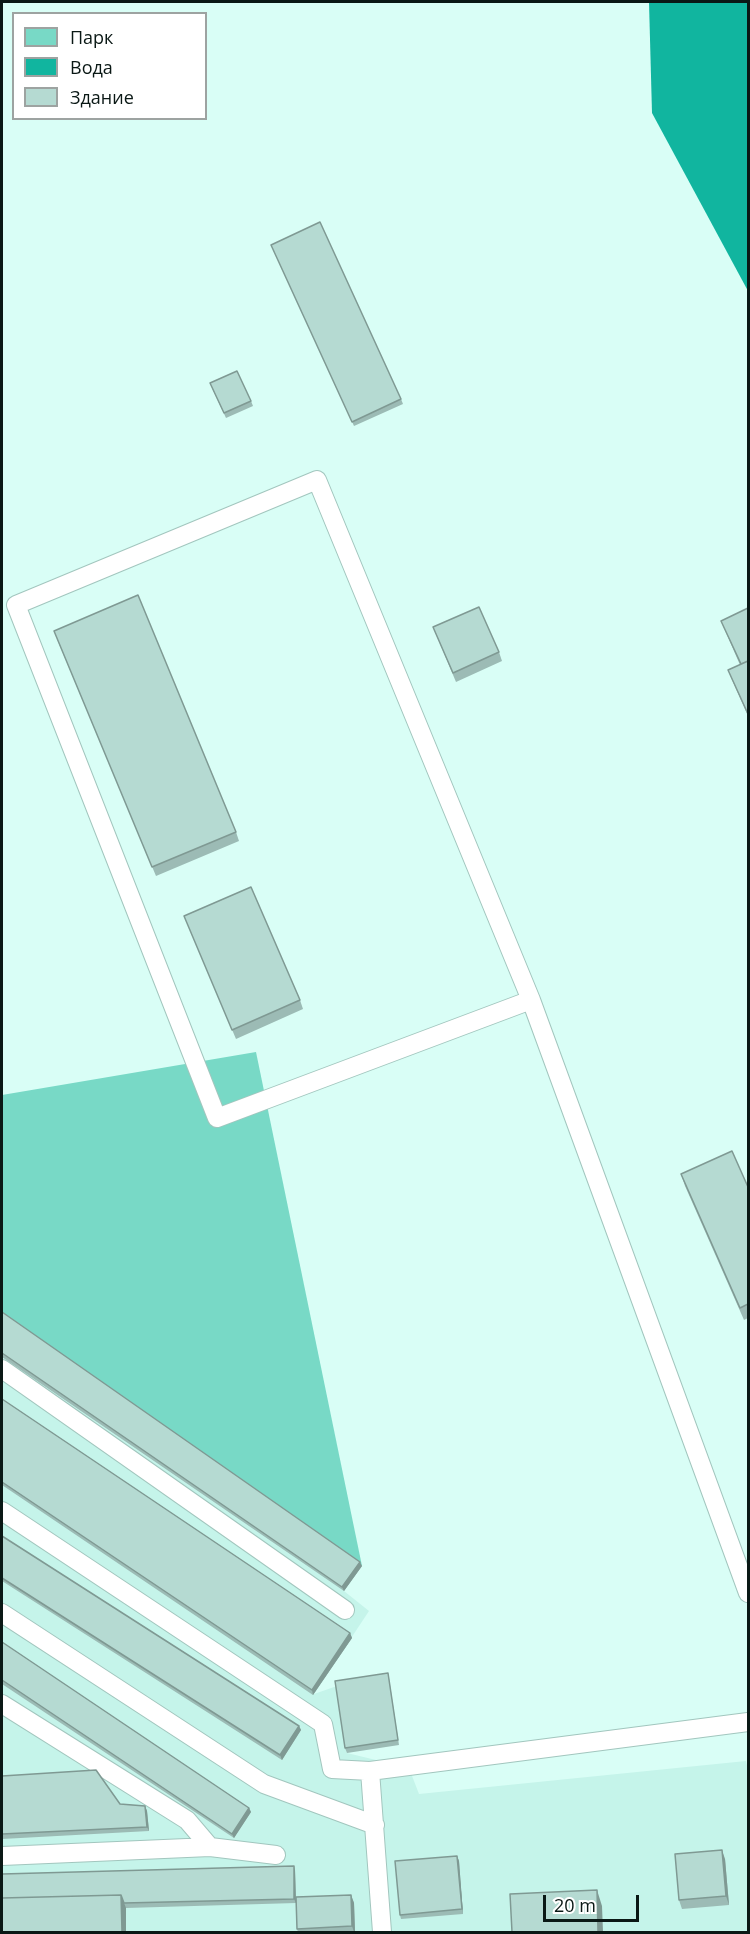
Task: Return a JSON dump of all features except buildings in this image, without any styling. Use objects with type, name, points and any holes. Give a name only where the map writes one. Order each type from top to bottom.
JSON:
[{"type":"lane","points":[[531,1000],[216,1118],[16,605],[317,480],[531,1000],[748,1593]]},
{"type":"lane","points":[[2,1369],[345,1610]]},
{"type":"lane","points":[[2,1511],[323,1724],[332,1769],[370,1771],[748,1722]]},
{"type":"lane","points":[[2,1613],[264,1784],[375,1825]]},
{"type":"lane","points":[[2,1704],[188,1820],[210,1847]]},
{"type":"lane","points":[[370,1771],[382,1932]]},
{"type":"lane","points":[[2,1856],[210,1847],[276,1855]]},
{"type":"shaded area","points":[[2,1315],[362,1566],[344,1591],[369,1611],[314,1694],[337,1686],[347,1753],[409,1768],[419,1794],[746,1761],[748,1770],[748,1932],[2,1932]]},
{"type":"green space","points":[[256,1052],[362,1566],[2,1315],[2,1095]]},
{"type":"water","points":[[649,2],[748,2],[748,291],[652,113]]}]
